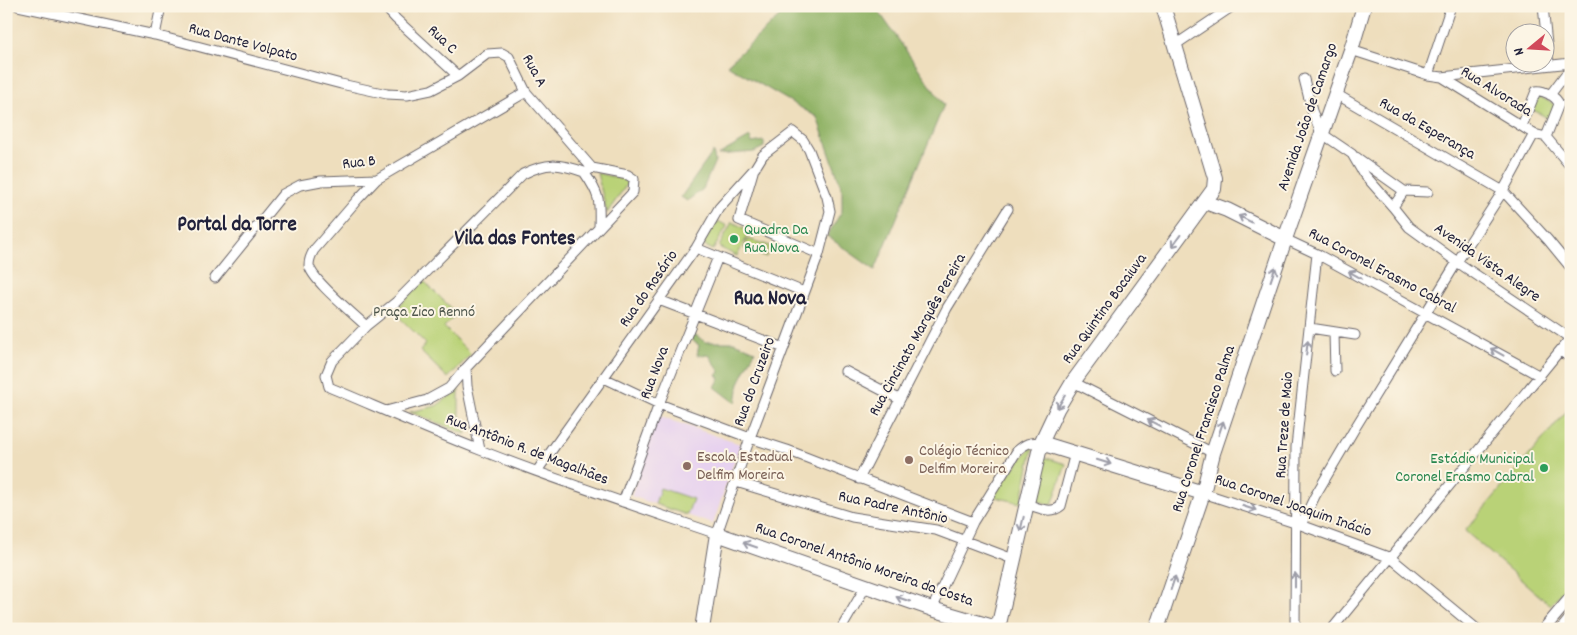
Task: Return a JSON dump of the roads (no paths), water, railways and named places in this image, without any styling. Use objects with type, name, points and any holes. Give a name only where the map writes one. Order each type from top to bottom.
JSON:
[{"type":"main road","name":"Rua Quintino Bocaiuva","points":[[998,628],[1041,442],[1057,409],[1073,382],[1214,189],[1215,178],[1163,6]]},
{"type":"main road","name":"Avenida João de Camargo","points":[[1285,239],[1351,50],[1364,6]]},
{"type":"main road","name":"Rua Coronel Erasmo Cabral","points":[[1205,202],[1227,210],[1285,239]]},
{"type":"main road","name":"Rua Coronel Francisco Palma","points":[[1157,629],[1203,493],[1213,453],[1285,239]]},
{"type":"main road","name":"Rua Coronel Joaquim Inácio","points":[[1041,442],[1203,493]]},
{"type":"main road","name":"Rua Coronel Antônio Moreira da Costa","points":[[717,534],[932,609],[998,628]]},
{"type":"main road","points":[[702,629],[717,534]]},
{"type":"street","name":"Rua Dante Volpato","points":[[18,6],[155,35],[341,84],[388,94],[407,96],[431,90]]},
{"type":"street","points":[[155,35],[161,6]]},
{"type":"street","name":"Rua C","points":[[384,6],[396,20],[458,76]]},
{"type":"street","points":[[1175,45],[1233,6]]},
{"type":"street","points":[[1428,74],[1451,6]]},
{"type":"street","points":[[1543,6],[1545,22]]},
{"type":"street","points":[[1351,50],[1442,77],[1504,69]]},
{"type":"street","name":"Rua A","points":[[431,90],[458,76],[487,54],[509,56],[526,92],[588,170],[600,201],[600,227]]},
{"type":"street","points":[[1550,95],[1568,76],[1568,63],[1554,64]]},
{"type":"street","name":"Rua Alvorada","points":[[1442,77],[1534,134],[1546,138]]},
{"type":"street","points":[[1304,79],[1312,111],[1321,133]]},
{"type":"street","points":[[1522,126],[1536,91],[1540,90],[1557,99],[1559,104],[1546,138],[1571,167]]},
{"type":"street","name":"Rua B","points":[[215,278],[284,194],[300,185],[321,181],[377,179],[526,92]]},
{"type":"street","name":"Rua da Esperança","points":[[1336,94],[1503,191],[1571,268]]},
{"type":"street","name":"Rua do Rosário","points":[[537,471],[696,248],[719,208],[763,155],[793,132]]},
{"type":"street","name":"Rua do Cruzeiro","points":[[717,534],[750,438],[819,254],[830,211],[827,197],[809,150],[803,140],[793,132]]},
{"type":"street","name":"Avenida Vista Alegre","points":[[1321,133],[1404,191]]},
{"type":"street","points":[[1298,524],[1457,262],[1503,191],[1534,134]]},
{"type":"street","name":"Avenida Vista Alegre","points":[[1352,154],[1363,173],[1408,227],[1570,337]]},
{"type":"street","points":[[377,179],[314,250],[310,256],[309,266],[317,280],[366,326],[396,302],[523,174],[537,167],[549,164],[562,164],[588,170],[628,175],[634,179],[632,192],[449,388],[427,400],[386,411]]},
{"type":"street","points":[[754,168],[738,220],[819,254]]},
{"type":"street","points":[[1393,207],[1404,191],[1428,192]]},
{"type":"street","name":"Rua Cincinato Marquês Pereira","points":[[859,479],[947,308],[1008,209]]},
{"type":"street","name":"Rua Coronel Erasmo Cabral","points":[[1285,239],[1317,254],[1540,376]]},
{"type":"street","points":[[696,248],[804,292]]},
{"type":"street","name":"Rua Treze de Maio","points":[[1295,629],[1298,524],[1296,447],[1317,254]]},
{"type":"street","name":"Rua Nova","points":[[622,502],[694,314],[718,257]]},
{"type":"street","points":[[659,300],[784,348]]},
{"type":"street","name":"Rua Antônio R. de Magalhães","points":[[366,326],[332,361],[326,376],[329,387],[480,450],[622,502],[717,534]]},
{"type":"street","points":[[1310,328],[1355,336]]},
{"type":"street","points":[[1334,333],[1335,371]]},
{"type":"street","points":[[1333,628],[1570,337]]},
{"type":"street","points":[[1560,351],[1571,358]]},
{"type":"street","points":[[466,368],[467,386],[480,450]]},
{"type":"street","points":[[845,370],[899,399]]},
{"type":"street","points":[[604,378],[659,404],[787,450],[973,522]]},
{"type":"street","points":[[1073,382],[1213,453]]},
{"type":"street","points":[[932,609],[973,522],[1017,452],[1023,445],[1041,442]]},
{"type":"street","points":[[1026,504],[1050,510],[1058,509],[1061,506],[1076,453]]},
{"type":"street","name":"Rua Padre Antônio","points":[[736,482],[852,516],[936,530],[1014,559]]},
{"type":"street","name":"Rua Coronel Joaquim Inácio","points":[[1203,493],[1298,524],[1391,558],[1477,629]]},
{"type":"street","points":[[841,629],[866,586]]},
{"type":"street","points":[[1544,629],[1571,597]]},
{"type":"street","points":[[1561,609],[1571,617],[1562,629]]},
{"type":"place","name":"Quadra Da Rua Nova","points":[[734,239]]},
{"type":"place","name":"Colégio Técnico Delfim Moreira","points":[[909,460]]},
{"type":"place","name":"Escola Estadual Delfim Moreira","points":[[687,466]]},
{"type":"place","name":"Estádio Municipal Coronel Erasmo Cabral","points":[[1544,468]]},
{"type":"district","name":"Portal da Torre","points":[[237,226]]},
{"type":"district","name":"Vila das Fontes","points":[[515,240]]},
{"type":"district","name":"Rua Nova","points":[[770,300]]},
{"type":"park label","name":"Praça Zico Rennó","points":[[424,312]]}]
